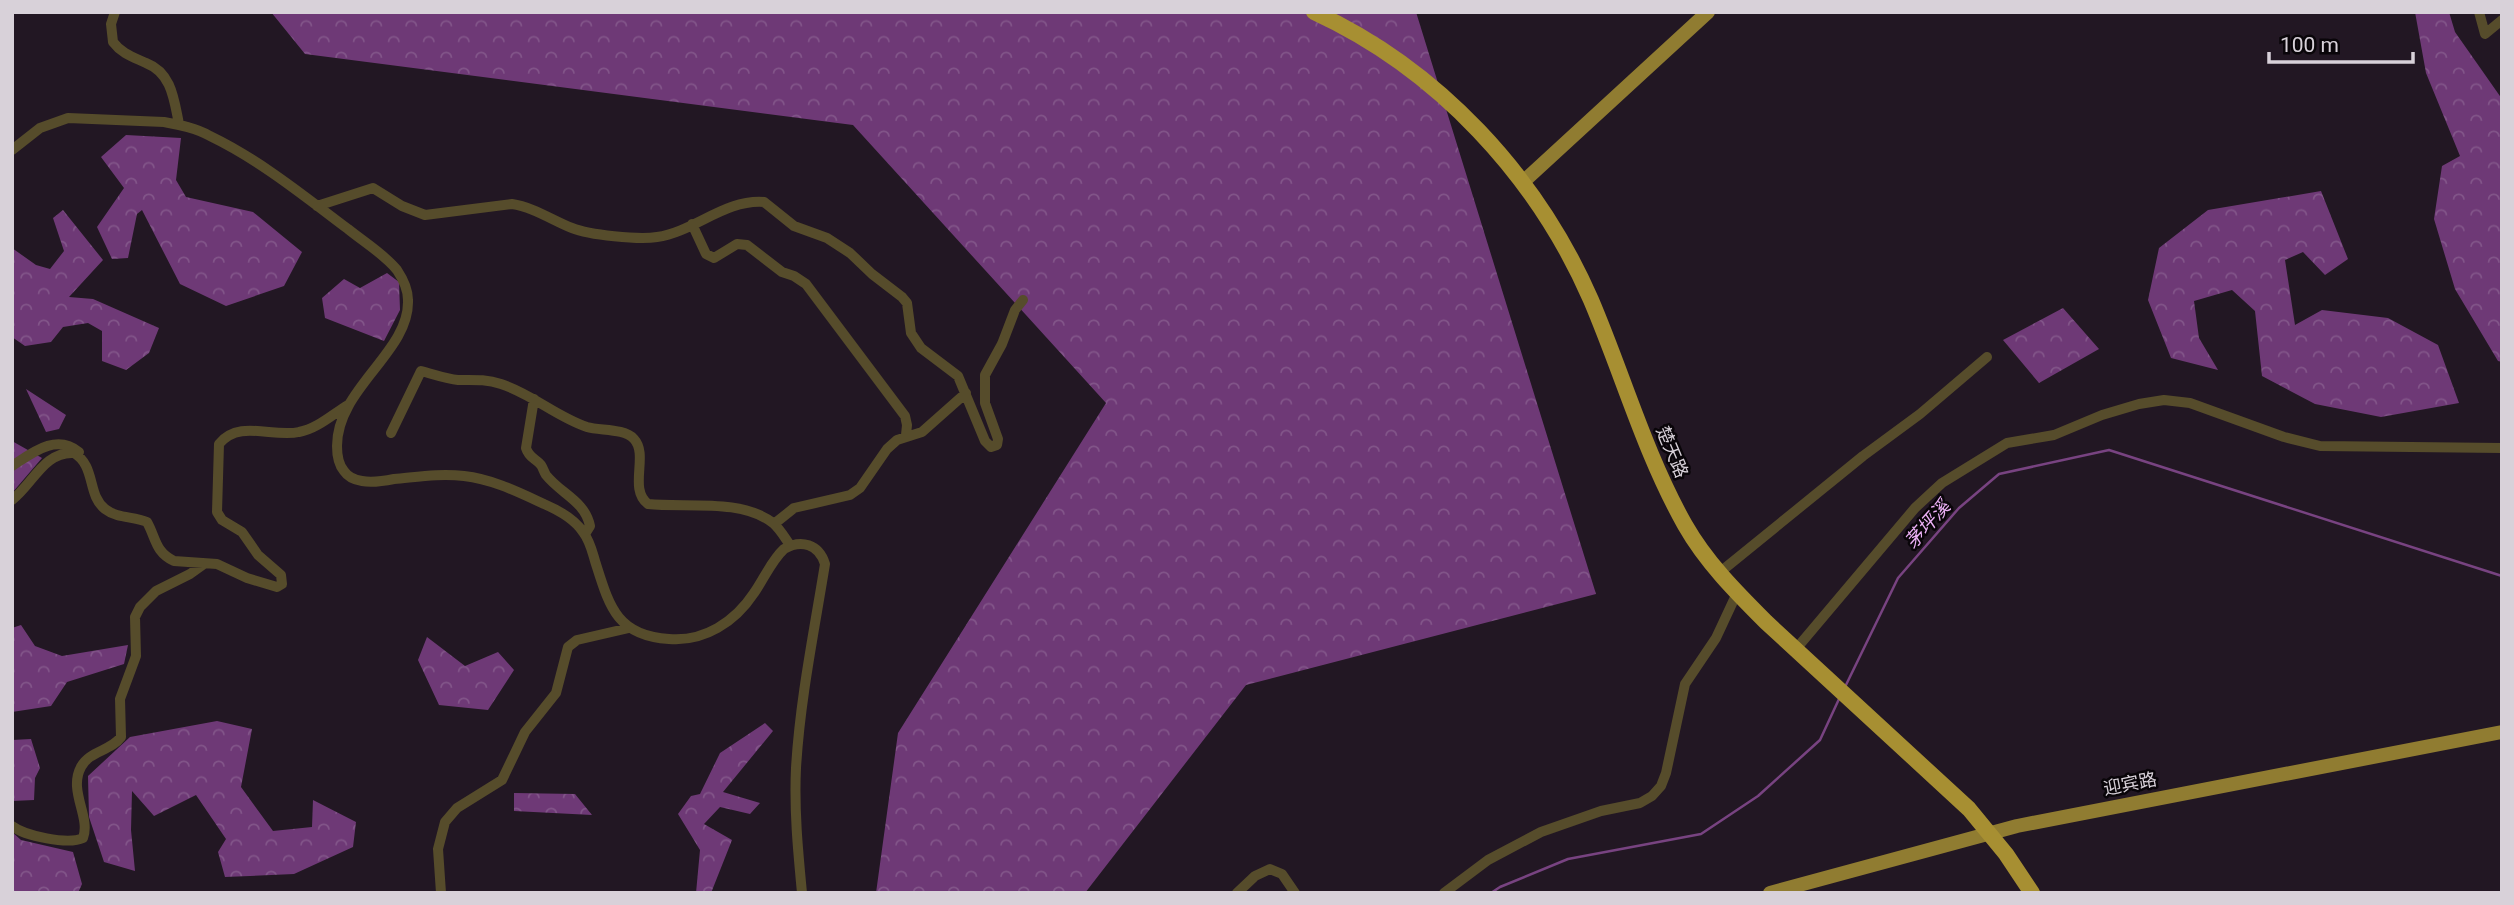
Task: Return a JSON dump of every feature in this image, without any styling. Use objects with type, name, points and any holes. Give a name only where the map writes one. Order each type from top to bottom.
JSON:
[{"type":"highway","name":"楚天路","points":[[1314,12],[1368,41],[1436,91],[1495,149],[1523,182],[1570,258],[1589,297],[1667,490],[1686,527],[1737,593],[1944,784],[1990,833],[2032,893]]},
{"type":"main road","points":[[1523,182],[1708,12]]},
{"type":"main road","name":"迎宾路","points":[[1770,893],[2046,820],[2502,732]]},
{"type":"street","points":[[115,12],[111,34],[113,42],[127,55],[155,66],[162,73],[172,89],[180,124]]},
{"type":"street","points":[[2479,12],[2485,34],[2502,20]]},
{"type":"street","points":[[12,150],[40,128],[68,118],[180,124],[225,144],[284,181],[392,264],[404,280],[408,310],[401,329],[348,405],[339,428],[337,449],[340,464],[349,477],[365,482],[440,475],[480,478],[549,506],[575,523],[585,534],[607,597],[619,620],[629,628],[650,637],[671,640],[693,638],[713,631],[746,604],[779,554],[790,545],[804,543],[812,546],[823,557],[825,564],[796,768],[797,837],[802,893]]},
{"type":"street","points":[[317,206],[373,188],[425,215],[512,204],[531,209],[585,232],[647,238],[661,237],[724,210],[750,202],[764,202],[794,226],[827,238],[850,253],[902,297],[907,303],[909,325],[916,341],[958,376],[985,441],[994,447],[998,439],[985,403],[985,374],[1002,344],[1015,310],[1023,300]]},
{"type":"street","points":[[692,224],[706,254],[714,258],[737,244],[747,245],[782,272],[806,284],[905,416],[908,425],[905,435],[887,449],[860,488],[850,495],[794,508],[774,524]]},
{"type":"street","points":[[1719,573],[1987,357]]},
{"type":"street","points":[[391,433],[422,371],[458,380],[482,379],[500,383],[582,425],[634,438],[638,447],[639,493],[642,500],[648,504],[694,503],[738,510],[774,524],[790,545]]},
{"type":"street","points":[[905,435],[914,436],[922,432],[966,393]]},
{"type":"street","points":[[534,399],[526,449],[548,477],[579,503],[589,517],[590,526],[585,534]]},
{"type":"street","points":[[1796,649],[1908,516],[1942,483],[2007,443],[2054,435],[2102,415],[2139,404],[2164,400],[2190,403],[2296,441],[2320,446],[2502,448]]},
{"type":"street","points":[[12,466],[39,447],[71,446],[76,449],[89,471],[99,503],[114,514],[147,522],[157,548],[168,558],[195,564],[225,566],[247,578],[272,586],[282,584],[281,575],[258,555],[242,533],[222,520],[217,512],[220,473],[218,450],[223,438],[251,430],[299,432],[348,405]]},
{"type":"street","points":[[12,500],[55,456],[68,453],[81,457]]},
{"type":"street","points":[[12,826],[27,834],[70,842],[83,838],[85,831],[78,801],[80,767],[88,758],[113,745],[121,737],[120,699],[136,656],[135,617],[140,607],[156,591],[206,563]]},
{"type":"street","points":[[1444,893],[1488,860],[1541,832],[1601,811],[1640,803],[1653,796],[1666,774],[1685,684],[1716,638],[1737,593]]},
{"type":"street","points":[[441,893],[438,849],[445,822],[457,808],[502,780],[524,732],[556,693],[568,647],[577,640],[629,628]]},
{"type":"street","points":[[1237,893],[1255,876],[1270,869],[1282,874],[1295,893]]},
{"type":"green space","points":[[271,12],[1416,12],[1596,594],[1246,685],[1085,893],[876,893],[898,733],[1106,403],[853,125],[305,54]]},
{"type":"green space","points":[[2415,12],[2449,12],[2455,32],[2502,99],[2502,362],[2498,361],[2455,289],[2434,219],[2442,166],[2460,156],[2426,73]]},
{"type":"green space","points":[[126,135],[181,138],[176,180],[186,197],[253,212],[302,252],[284,286],[226,306],[180,284],[142,210],[137,214],[128,258],[112,259],[97,227],[124,188],[101,157]]},
{"type":"green space","points":[[2321,191],[2348,259],[2325,275],[2303,252],[2285,260],[2295,325],[2322,310],[2388,318],[2438,345],[2459,403],[2381,417],[2315,404],[2262,376],[2255,311],[2232,290],[2194,301],[2199,338],[2218,370],[2171,358],[2148,300],[2159,248],[2208,210]]},
{"type":"green space","points":[[63,210],[103,260],[69,297],[93,299],[159,328],[149,353],[126,370],[102,361],[102,331],[88,323],[63,327],[51,342],[25,346],[12,337],[12,248],[36,265],[50,269],[64,251],[53,218]]},
{"type":"green space","points":[[387,273],[399,282],[400,310],[384,341],[325,318],[322,298],[344,279],[360,288]]},
{"type":"green space","points":[[2063,308],[2099,349],[2039,383],[2003,340]]},
{"type":"green space","points":[[26,389],[66,415],[59,429],[46,432]]},
{"type":"green space","points":[[12,441],[42,458],[12,493]]},
{"type":"green space","points":[[21,625],[35,646],[62,656],[128,645],[124,664],[67,682],[51,706],[12,712],[12,628]]},
{"type":"green space","points":[[427,637],[465,666],[498,652],[514,670],[488,710],[439,705],[418,660]]},
{"type":"green space","points":[[217,721],[252,729],[241,787],[273,831],[312,827],[313,800],[356,822],[353,847],[294,874],[225,877],[218,852],[226,839],[196,795],[154,816],[132,791],[131,830],[135,871],[104,862],[89,817],[88,776],[130,737]]},
{"type":"green space","points":[[765,723],[773,731],[723,792],[760,803],[750,814],[720,807],[704,824],[732,840],[711,893],[696,893],[700,850],[678,814],[691,796],[700,794],[720,753]]},
{"type":"green space","points":[[31,739],[40,768],[35,778],[34,800],[12,801],[12,740]]},
{"type":"green space","points":[[514,793],[575,794],[592,815],[514,811]]},
{"type":"green space","points":[[12,832],[21,840],[73,852],[82,884],[78,893],[12,893]]},
{"type":"waterway","name":"茅坪溪","points":[[1845,687],[1898,578],[1959,508],[1999,474],[2109,450],[2502,576]]},
{"type":"waterway","name":"茅坪溪","points":[[1491,893],[1568,859],[1701,834],[1758,796],[1820,740],[1839,699]]}]
